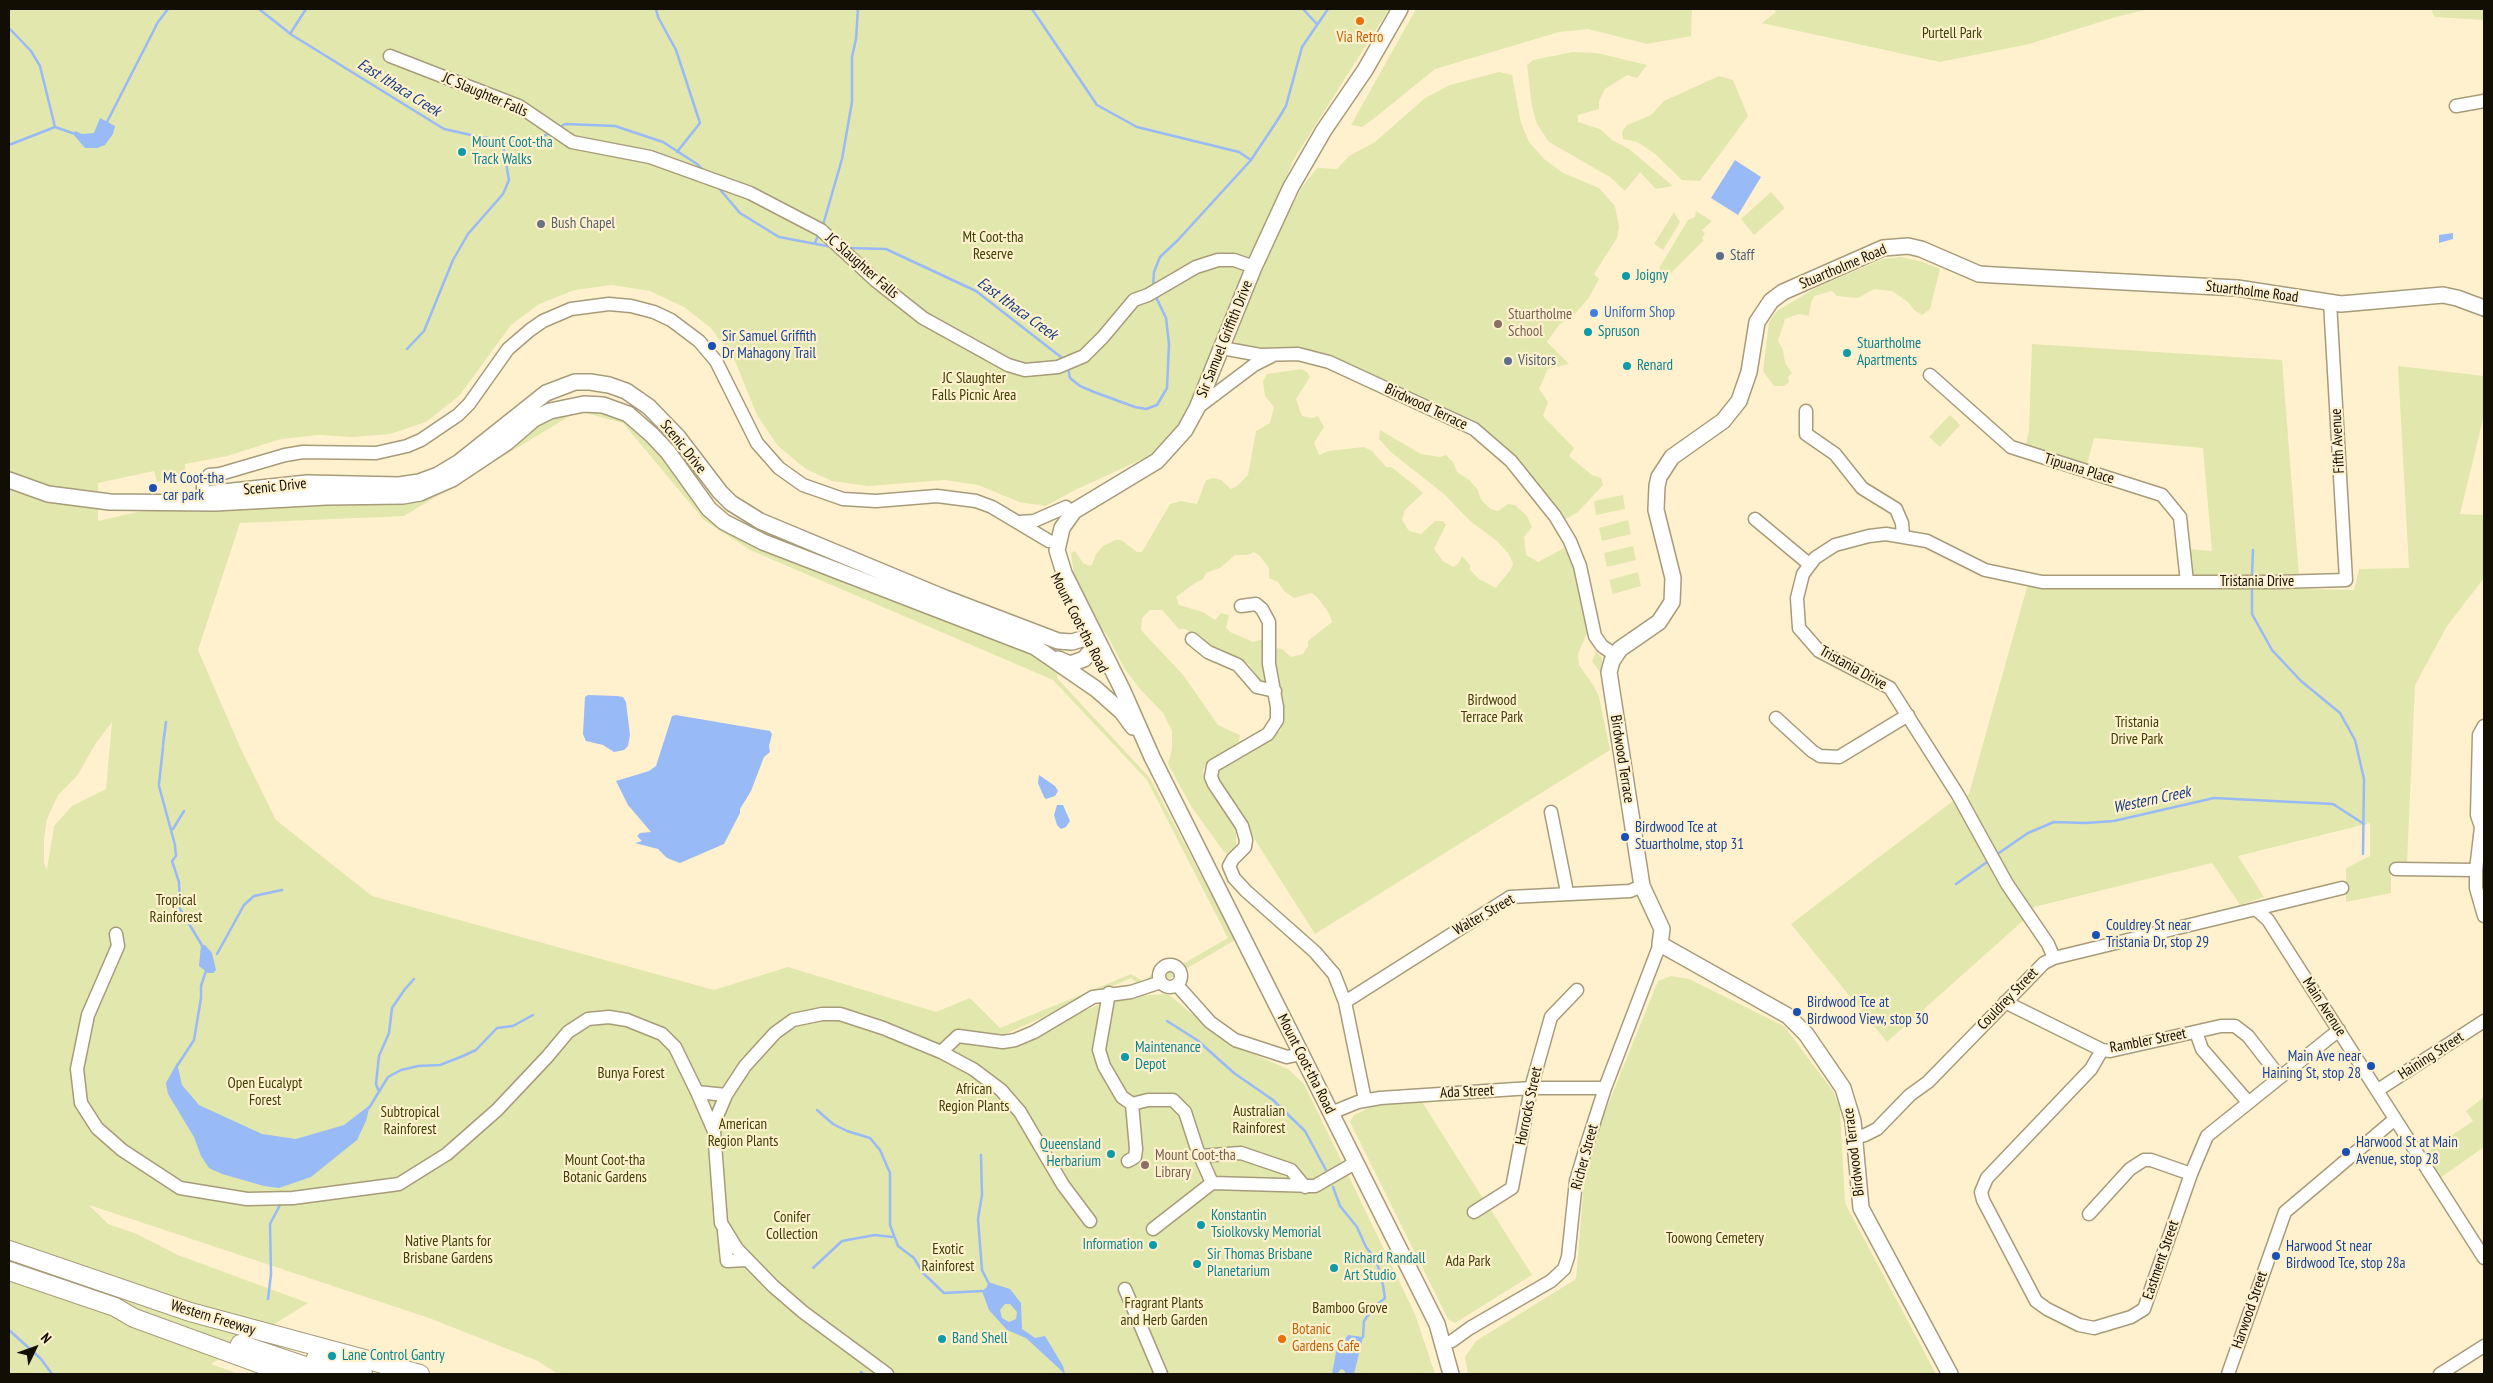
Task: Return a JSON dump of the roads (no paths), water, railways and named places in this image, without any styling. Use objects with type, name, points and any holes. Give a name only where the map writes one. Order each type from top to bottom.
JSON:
[{"type":"highway","name":"Western Freeway","points":[[9,1250],[190,1312],[420,1374]]},
{"type":"highway","name":"Western Freeway","points":[[9,1271],[115,1306],[134,1318],[288,1374]]},
{"type":"highway","points":[[115,1306],[130,1308],[329,1374]]},
{"type":"highway","points":[[267,1334],[278,1345],[363,1374]]},
{"type":"main road","name":"Sir Samuel Griffith Drive","points":[[1053,546],[1071,514],[1116,484],[1157,461],[1180,437],[1197,408],[1254,267],[1298,174],[1366,70],[1400,9]]},
{"type":"main road","name":"Stuartholme Road","points":[[1616,655],[1626,643],[1659,622],[1672,602],[1674,592],[1673,578],[1656,510],[1656,486],[1672,457],[1683,447],[1723,421],[1739,401],[1750,372],[1757,322],[1771,301],[1783,292],[1883,248],[1908,246],[1922,249],[1979,274],[2237,288],[2353,304],[2443,296],[2458,298],[2484,308]]},
{"type":"main road","name":"Scenic Drive","points":[[575,382],[609,385],[626,391],[649,407],[678,437],[720,492],[732,503],[760,521],[945,598],[1058,641],[1091,641],[1084,659],[1070,664],[990,628],[763,542],[724,522],[709,509],[668,452],[647,430],[628,414],[603,406],[584,404],[550,411],[534,419],[471,468],[452,480],[420,493],[403,496],[209,499],[307,483],[400,485],[419,482],[438,475],[458,463],[546,393],[575,382]]},
{"type":"main road","points":[[9,480],[48,494],[67,498],[110,502],[209,499]]},
{"type":"main road","points":[[1091,641],[1053,546],[1055,523],[1066,507],[1083,496],[1116,484]]},
{"type":"main road","name":"Mount Coot-tha Road","points":[[1091,641],[1136,732],[1152,757]]},
{"type":"main road","name":"Mount Coot-tha Road","points":[[1091,641],[1152,757],[1437,1324],[1444,1344],[1450,1374]]},
{"type":"main road","name":"Scenic Drive","points":[[1045,653],[1115,706],[1136,732]]},
{"type":"main road","name":"Birdwood Terrace","points":[[1616,655],[1610,666],[1610,680],[1642,886],[1662,929],[1660,944],[1776,1008],[1798,1024],[1843,1088],[1851,1109],[1861,1208],[1950,1374]]},
{"type":"street","name":"JC Slaughter Falls","points":[[390,56],[519,106],[572,142],[650,157],[750,193],[818,229],[837,243],[874,280],[923,318],[1008,365],[1025,370],[1064,365],[1091,350],[1134,300],[1148,295],[1196,267],[1218,260],[1234,260],[1254,267]]},
{"type":"street","points":[[2456,106],[2484,101]]},
{"type":"street","name":"Fifth Avenue","points":[[2330,302],[2346,580]]},
{"type":"street","points":[[209,499],[203,483],[206,477],[303,452],[376,453],[407,446],[421,440],[458,415],[469,404],[508,349],[530,330],[543,321],[572,309],[609,304],[631,306],[654,312],[671,320],[699,341],[716,362],[757,443],[779,468],[803,485],[829,495],[860,500],[936,496],[960,498],[988,505],[1017,521],[1053,546]]},
{"type":"street","name":"Birdwood Terrace","points":[[1222,348],[1255,354],[1310,356],[1329,362],[1474,429],[1511,461],[1555,516],[1570,541],[1580,566],[1596,636],[1602,646],[1616,655]]},
{"type":"street","name":"Birdwood Terrace","points":[[1197,408],[1254,365],[1281,354]]},
{"type":"street","name":"Tipuana Place","points":[[1930,375],[2011,447],[2162,495],[2180,517],[2187,582]]},
{"type":"street","points":[[1806,411],[1806,434],[1835,454],[1862,488],[1896,510],[1902,523],[1903,536]]},
{"type":"street","points":[[1017,521],[1034,521],[1066,507]]},
{"type":"street","points":[[1755,519],[1809,564]]},
{"type":"street","name":"Tristania Drive","points":[[2054,958],[2048,944],[2007,884],[1958,795],[1890,688],[1819,651],[1800,628],[1797,612],[1798,585],[1809,564],[1822,552],[1851,540],[1869,536],[1903,536],[1942,547],[1985,570],[2042,582],[2277,582],[2346,580]]},
{"type":"street","points":[[1241,606],[1251,603],[1256,604],[1262,609],[1270,622],[1269,664],[1275,691],[1277,720],[1274,727],[1244,750],[1213,766],[1211,771],[1214,784],[1245,834],[1245,847],[1233,859],[1230,866],[1234,878],[1246,891],[1330,967],[1340,986],[1345,1002],[1366,1100]]},
{"type":"street","points":[[1192,639],[1208,652],[1238,665],[1263,690],[1275,691]]},
{"type":"street","points":[[1776,718],[1812,751],[1820,756],[1839,758],[1908,715]]},
{"type":"street","points":[[2484,726],[2479,735],[2476,815],[2482,821],[2476,870],[2476,888],[2484,916]]},
{"type":"street","points":[[1551,812],[1567,892]]},
{"type":"street","points":[[2396,869],[2476,870]]},
{"type":"street","name":"Walter Street","points":[[1345,1002],[1510,897],[1567,892],[1630,891],[1642,886]]},
{"type":"street","name":"Couldrey Street","points":[[1854,1138],[1865,1136],[1877,1129],[1910,1095],[1933,1077],[2038,967],[2054,958],[2342,888]]},
{"type":"street","name":"Main Avenue","points":[[2257,910],[2268,920],[2484,1258]]},
{"type":"street","points":[[116,934],[118,946],[88,1014],[76,1069],[80,1103],[97,1128],[122,1150],[180,1188],[256,1199],[293,1198],[399,1184],[447,1154],[497,1110],[568,1032],[588,1019],[609,1017],[627,1020],[662,1034],[675,1047],[697,1092],[714,1131],[718,1201],[724,1231],[747,1260],[803,1312],[887,1374]]},
{"type":"street","name":"Richer Street","points":[[1444,1344],[1551,1281],[1564,1269],[1568,1257],[1576,1181],[1605,1088],[1660,944]]},
{"type":"street","points":[[1172,965],[1181,972],[1181,979],[1177,985],[1170,987],[1161,982],[1159,975],[1162,968],[1172,965]]},
{"type":"street","points":[[941,1052],[958,1036],[1003,1042],[1015,1040],[1034,1032],[1093,997],[1109,993],[1131,992],[1161,982]]},
{"type":"street","points":[[1177,985],[1210,1022],[1235,1040],[1287,1057],[1301,1054]]},
{"type":"street","name":"Horrocks Street","points":[[1474,1212],[1512,1188],[1531,1088],[1551,1017],[1577,990]]},
{"type":"street","points":[[1109,993],[1099,1050],[1104,1066],[1122,1097],[1132,1104],[1148,1100],[1173,1100],[1185,1112],[1200,1156],[1212,1183]]},
{"type":"street","name":"Rambler Street","points":[[2005,1002],[2102,1050],[2119,1050],[2196,1032],[2235,1026],[2248,1036],[2279,1076]]},
{"type":"street","points":[[714,1131],[726,1095],[745,1066],[775,1033],[793,1020],[811,1016],[840,1014],[884,1028],[941,1052],[973,1069],[1001,1090],[1020,1112],[1067,1191],[1090,1222]]},
{"type":"street","name":"Haining Street","points":[[2378,1090],[2484,1021]]},
{"type":"street","name":"Eastment Street","points":[[2102,1050],[2091,1069],[1983,1184],[1981,1192],[1982,1200],[2036,1301],[2047,1310],[2086,1328],[2102,1327],[2138,1314],[2149,1298],[2191,1174],[2207,1136],[2279,1076],[2339,1030]]},
{"type":"street","points":[[2196,1032],[2202,1049],[2248,1102]]},
{"type":"street","name":"Ada Street","points":[[1331,1113],[1366,1100],[1403,1096],[1531,1088],[1605,1088]]},
{"type":"street","points":[[697,1092],[726,1095]]},
{"type":"street","points":[[1128,1161],[1135,1157],[1136,1150],[1132,1104]]},
{"type":"street","name":"Harwood Street","points":[[2228,1374],[2285,1212],[2396,1119]]},
{"type":"street","points":[[1200,1156],[1241,1153],[1291,1170],[1305,1187]]},
{"type":"street","points":[[2089,1214],[2130,1169],[2144,1160],[2150,1160],[2191,1174]]},
{"type":"street","points":[[1153,1229],[1212,1183],[1315,1186],[1355,1163]]},
{"type":"street","points":[[1125,1289],[1161,1374]]},
{"type":"street","points":[[2440,1374],[2484,1346]]},
{"type":"water","points":[[100,118],[115,126],[113,134],[105,145],[97,148],[85,148],[74,135],[75,131],[82,134],[94,133]]},
{"type":"water","points":[[1735,160],[1761,177],[1738,215],[1711,198]]},
{"type":"water","points":[[2453,233],[2453,239],[2439,243],[2439,235]]},
{"type":"water","points":[[588,695],[623,697],[626,702],[630,735],[628,746],[624,750],[614,752],[603,745],[586,741],[583,734],[585,697]]},
{"type":"water","points":[[676,715],[770,731],[772,734],[769,746],[770,752],[764,757],[751,791],[740,809],[740,813],[724,844],[680,863],[667,858],[658,849],[635,843],[642,841],[637,836],[640,833],[651,832],[628,805],[616,781],[649,771],[656,766],[672,716]]},
{"type":"water","points":[[1039,775],[1055,786],[1058,791],[1055,796],[1046,799],[1044,797],[1038,783]]},
{"type":"water","points":[[1057,805],[1063,805],[1070,821],[1066,827],[1061,829],[1057,825],[1054,815]]},
{"type":"water","points":[[201,945],[205,945],[212,953],[216,970],[213,973],[208,973],[199,966]]},
{"type":"water","points":[[177,1063],[182,1085],[199,1105],[262,1134],[296,1139],[344,1125],[370,1105],[366,1121],[357,1140],[311,1177],[279,1188],[264,1186],[222,1174],[209,1168],[201,1156],[194,1137],[168,1094],[166,1083]]},
{"type":"water","points":[[988,1282],[1010,1289],[1021,1303],[1022,1329],[1035,1338],[1045,1336],[1063,1366],[1065,1374],[1026,1338],[1007,1330],[989,1310],[982,1291],[987,1287]],"holes":[[[1005,1304],[1010,1304],[1017,1312],[1016,1319],[1009,1322],[1002,1318],[1000,1310]]]},
{"type":"water","points":[[1348,1335],[1363,1337],[1354,1374],[1346,1374],[1341,1369],[1337,1374],[1332,1374],[1336,1352]]},
{"type":"waterway","name":"East Ithaca Creek","points":[[106,124],[158,22],[168,9]]},
{"type":"waterway","name":"East Ithaca Creek","points":[[259,9],[292,35],[444,129],[480,137],[531,143],[551,132]]},
{"type":"waterway","points":[[290,34],[306,9]]},
{"type":"waterway","points":[[656,9],[658,17],[676,50],[700,123],[677,152]]},
{"type":"waterway","points":[[823,225],[842,159],[852,102],[852,57],[856,39],[858,9]]},
{"type":"waterway","points":[[1032,9],[1097,105],[1137,127],[1239,152],[1251,160]]},
{"type":"waterway","points":[[1303,9],[1316,23]]},
{"type":"waterway","name":"East Ithaca Creek","points":[[1153,288],[1154,272],[1160,257],[1251,160],[1277,121],[1286,106],[1302,47],[1328,9]]},
{"type":"waterway","name":"East Ithaca Creek","points":[[9,28],[31,51],[40,66],[55,127],[78,135]]},
{"type":"waterway","name":"East Ithaca Creek","points":[[558,128],[565,124],[615,126],[663,142],[697,164],[704,171]]},
{"type":"waterway","points":[[9,145],[55,127]]},
{"type":"waterway","points":[[407,349],[424,331],[453,260],[468,234],[503,194],[509,180],[502,140]]},
{"type":"waterway","name":"East Ithaca Creek","points":[[717,186],[740,213],[779,237],[832,247]]},
{"type":"waterway","points":[[815,243],[819,233]]},
{"type":"waterway","name":"East Ithaca Creek","points":[[847,248],[886,249],[976,291],[1066,361]]},
{"type":"waterway","name":"East Ithaca Creek","points":[[1068,368],[1070,378],[1080,386],[1094,392],[1135,407],[1146,409],[1157,405],[1167,388],[1169,344],[1166,318],[1155,295]]},
{"type":"waterway","name":"Western Creek","points":[[2252,575],[2253,550]]},
{"type":"waterway","name":"Western Creek","points":[[2252,590],[2252,614],[2272,650],[2301,681],[2340,713],[2355,740],[2364,779],[2363,854]]},
{"type":"waterway","points":[[163,745],[166,722]]},
{"type":"waterway","points":[[159,784],[163,747]]},
{"type":"waterway","points":[[159,786],[175,845]]},
{"type":"waterway","name":"Western Creek","points":[[1996,855],[2028,833],[2054,822],[2086,823],[2114,821],[2214,798],[2333,804],[2364,824]]},
{"type":"waterway","points":[[173,829],[184,811]]},
{"type":"waterway","points":[[175,846],[176,856],[172,861],[179,882],[180,909],[203,947]]},
{"type":"waterway","name":"Western Creek","points":[[1956,884],[1990,860]]},
{"type":"waterway","points":[[217,954],[244,905],[254,896],[282,890]]},
{"type":"waterway","points":[[177,1066],[194,1040],[201,998],[201,986],[207,968]]},
{"type":"waterway","points":[[406,988],[414,979]]},
{"type":"waterway","points":[[379,1092],[376,1084],[379,1056],[389,1033],[392,1008],[405,989]]},
{"type":"waterway","points":[[369,1108],[388,1077],[401,1070],[418,1066],[440,1065],[463,1056],[476,1050],[497,1028],[513,1026],[533,1015]]},
{"type":"waterway","points":[[1167,1021],[1197,1040],[1234,1073],[1273,1100],[1305,1131],[1326,1170]]},
{"type":"waterway","points":[[817,1110],[833,1124],[847,1131],[870,1138],[880,1150],[890,1173],[890,1225],[898,1246],[914,1258],[923,1273],[944,1293],[982,1291]]},
{"type":"waterway","points":[[981,1155],[982,1195],[978,1219],[982,1270],[988,1282]]},
{"type":"waterway","points":[[1333,1187],[1340,1206],[1357,1227],[1366,1247],[1376,1260],[1382,1279],[1385,1298],[1374,1307],[1364,1321],[1363,1337]]},
{"type":"waterway","points":[[268,1299],[271,1274],[270,1224],[281,1203]]},
{"type":"waterway","points":[[813,1268],[842,1241],[875,1235],[892,1237]]},
{"type":"waterway","points":[[9,1330],[41,1359],[52,1374]]},
{"type":"place","name":"Via Retro","points":[[1360,21]]},
{"type":"place","name":"Mount Coot-tha Track Walks","points":[[462,152]]},
{"type":"place","name":"Bush Chapel","points":[[541,224]]},
{"type":"place","name":"Staff","points":[[1720,256]]},
{"type":"place","name":"Joigny","points":[[1626,276]]},
{"type":"place","name":"Uniform Shop","points":[[1594,313]]},
{"type":"place","name":"Stuartholme School","points":[[1498,324]]},
{"type":"place","name":"Spruson","points":[[1588,332]]},
{"type":"place","name":"Sir Samuel Griffith Dr Mahagony Trail","points":[[712,346]]},
{"type":"place","name":"Stuartholme Apartments","points":[[1847,353]]},
{"type":"place","name":"Visitors","points":[[1508,361]]},
{"type":"place","name":"Renard","points":[[1627,366]]},
{"type":"place","name":"Mt Coot-tha car park","points":[[153,488]]},
{"type":"place","name":"Birdwood Tce at Stuartholme, stop 31","points":[[1625,837]]},
{"type":"place","name":"Couldrey St near Tristania Dr, stop 29","points":[[2096,935]]},
{"type":"place","name":"Birdwood Tce at Birdwood View, stop 30","points":[[1797,1012]]},
{"type":"place","name":"Maintenance Depot","points":[[1125,1057]]},
{"type":"place","name":"Main Ave near Haining St, stop 28","points":[[2371,1066]]},
{"type":"place","name":"Harwood St at Main Avenue, stop 28","points":[[2346,1152]]},
{"type":"place","name":"Queensland Herbarium","points":[[1111,1154]]},
{"type":"place","name":"Mount Coot-tha Library","points":[[1145,1165]]},
{"type":"place","name":"Konstantin Tsiolkovsky Memorial","points":[[1201,1225]]},
{"type":"place","name":"Information","points":[[1153,1245]]},
{"type":"place","name":"Harwood St near Birdwood Tce, stop 28a","points":[[2276,1256]]},
{"type":"place","name":"Sir Thomas Brisbane Planetarium","points":[[1197,1264]]},
{"type":"place","name":"Richard Randall Art Studio","points":[[1334,1268]]},
{"type":"place","name":"Band Shell","points":[[942,1339]]},
{"type":"place","name":"Botanic Gardens Cafe","points":[[1282,1339]]},
{"type":"place","name":"Lane Control Gantry","points":[[332,1356]]},
{"type":"park label","name":"Purtell Park","points":[[1952,34]]},
{"type":"park label","name":"Mt Coot-tha Reserve","points":[[993,246]]},
{"type":"park label","name":"JC Slaughter Falls Picnic Area","points":[[974,388]]},
{"type":"park label","name":"Birdwood Terrace Park","points":[[1492,710]]},
{"type":"park label","name":"Tristania Drive Park","points":[[2137,732]]},
{"type":"park label","name":"Tropical Rainforest","points":[[176,910]]},
{"type":"park label","name":"Bunya Forest","points":[[631,1074]]},
{"type":"park label","name":"Open Eucalypt Forest","points":[[265,1092]]},
{"type":"park label","name":"African Region Plants","points":[[974,1098]]},
{"type":"park label","name":"Australian Rainforest","points":[[1259,1120]]},
{"type":"park label","name":"Subtropical Rainforest","points":[[410,1122]]},
{"type":"park label","name":"American Region Plants","points":[[743,1134]]},
{"type":"park label","name":"Mount Coot-tha Botanic Gardens","points":[[605,1170]]},
{"type":"park label","name":"Conifer Collection","points":[[792,1226]]},
{"type":"park label","name":"Toowong Cemetery","points":[[1715,1239]]},
{"type":"park label","name":"Native Plants for Brisbane Gardens","points":[[448,1250]]},
{"type":"park label","name":"Exotic Rainforest","points":[[948,1258]]},
{"type":"park label","name":"Ada Park","points":[[1468,1262]]},
{"type":"park label","name":"Bamboo Grove","points":[[1350,1309]]},
{"type":"park label","name":"Fragrant Plants and Herb Garden","points":[[1164,1312]]}]
